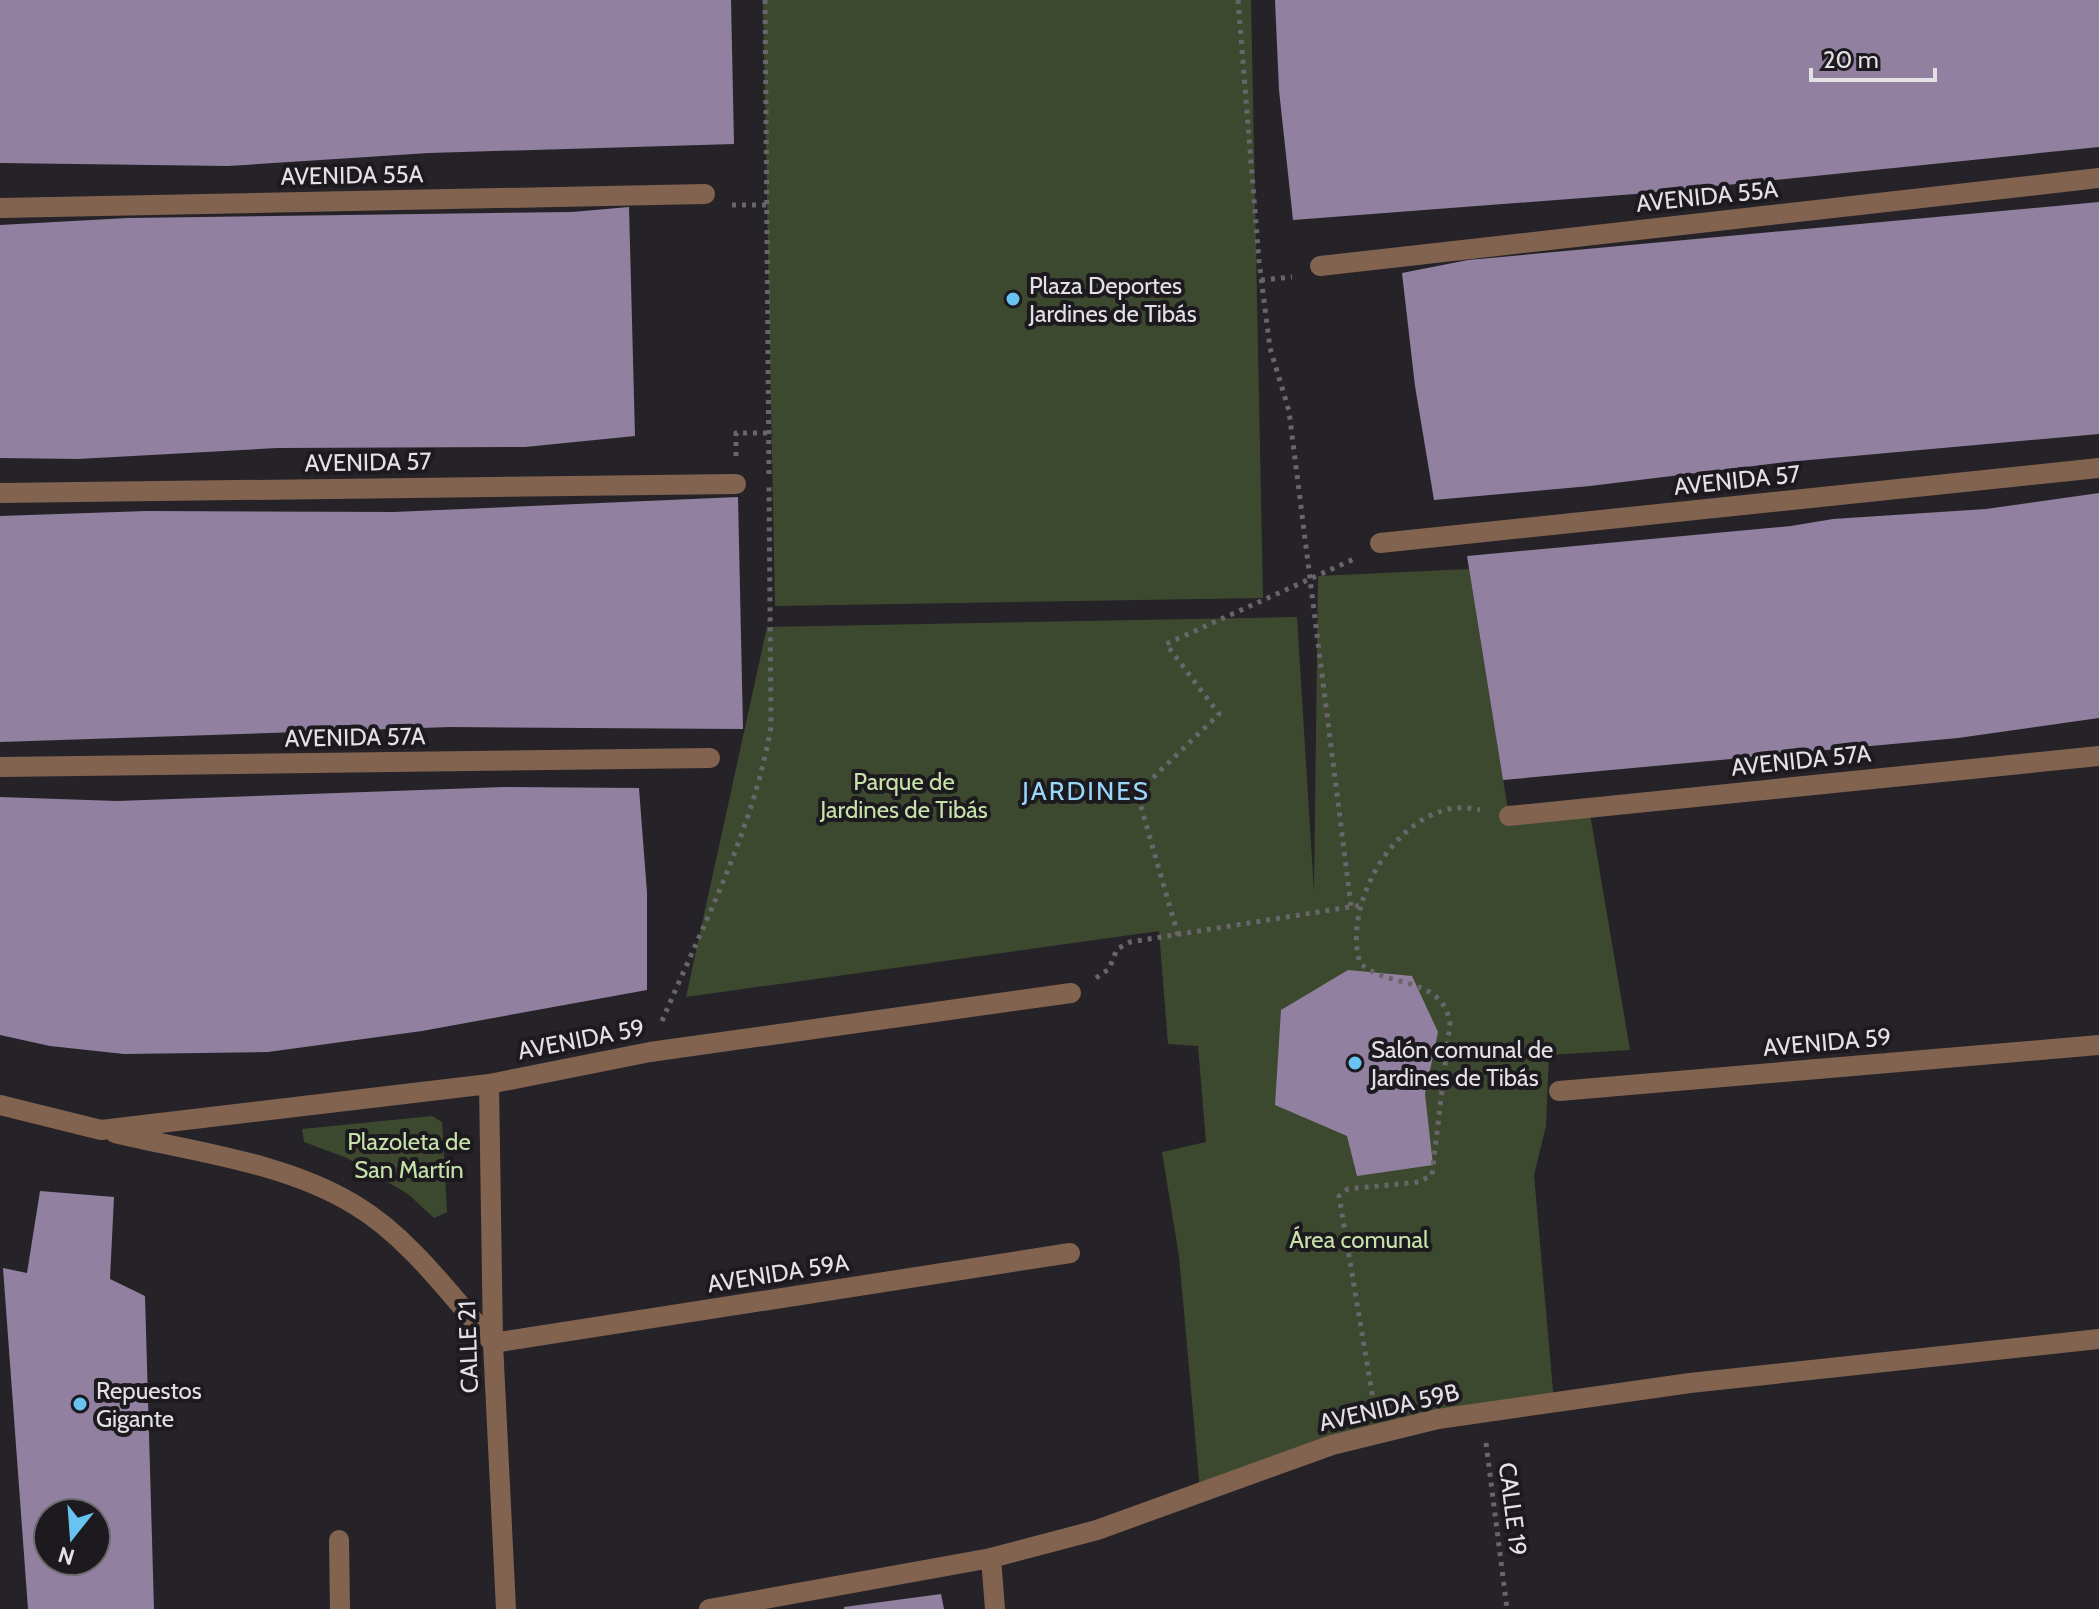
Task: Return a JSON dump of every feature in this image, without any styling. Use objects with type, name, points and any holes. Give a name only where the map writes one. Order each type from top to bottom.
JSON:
[{"type":"street","name":"AVENIDA 55A","points":[[1320,266],[2099,178]]},
{"type":"street","name":"AVENIDA 55A","points":[[0,208],[705,194]]},
{"type":"street","name":"AVENIDA 57","points":[[1380,543],[2099,468]]},
{"type":"street","name":"AVENIDA 57","points":[[0,493],[736,484]]},
{"type":"street","name":"AVENIDA 57A","points":[[1509,816],[2099,756]]},
{"type":"street","name":"AVENIDA 57A","points":[[0,767],[710,758]]},
{"type":"street","name":"AVENIDA 59","points":[[101,1130],[489,1084],[650,1052],[1071,993]]},
{"type":"street","name":"AVENIDA 59","points":[[1559,1091],[2099,1045]]},
{"type":"street","name":"CALLE 21","points":[[489,1084],[493,1343],[506,1609]]},
{"type":"street","name":"AVENIDA 59","points":[[0,1105],[285,1174],[355,1205],[407,1247],[493,1343]]},
{"type":"street","name":"AVENIDA 59A","points":[[493,1343],[1070,1253]]},
{"type":"street","name":"AVENIDA 59B","points":[[709,1609],[991,1558],[1097,1530],[1332,1445],[1438,1419],[1690,1383],[2099,1339]]},
{"type":"street","points":[[339,1540],[340,1609]]},
{"type":"street","points":[[991,1558],[995,1609]]},
{"type":"path","points":[[650,1052],[746,823],[771,727],[765,0]]},
{"type":"path","points":[[1238,0],[1259,261],[1270,348],[1289,411],[1351,906]]},
{"type":"path","points":[[736,433],[768,433]]},
{"type":"path","points":[[1178,935],[1137,793],[1219,714],[1166,644],[1310,580],[1353,559],[1371,545],[1380,543]]},
{"type":"path","points":[[1373,1401],[1339,1196],[1340,1192],[1348,1189],[1419,1182],[1432,1175],[1450,1023],[1448,1011],[1439,998],[1360,963],[1358,943],[1362,905],[1376,865],[1409,830],[1453,809],[1472,808],[1509,816]]},
{"type":"path","points":[[1071,993],[1109,969],[1123,945],[1362,905]]},
{"type":"path","name":"CALLE 19","points":[[1482,1413],[1507,1609]]},
{"type":"green space","name":"Plaza Deportes Jardines de Tibás","points":[[763,0],[1251,0],[1263,598],[775,606]]},
{"type":"green space","points":[[1469,569],[1509,816],[1589,808],[1630,1050],[1549,1055],[1546,1126],[1534,1175],[1554,1402],[1438,1419],[1200,1491],[1179,1256],[1162,1152],[1206,1142],[1198,1046],[1168,1044],[1159,931],[686,997],[767,627],[1297,617],[1314,892],[1318,576]]},
{"type":"green space","name":"Plazoleta de San Martín","points":[[432,1116],[442,1122],[447,1212],[434,1218],[408,1194],[347,1158],[304,1142],[302,1129]]},
{"type":"building","points":[[0,0],[731,0],[734,144],[429,153],[228,166],[0,163]]},
{"type":"building","points":[[1275,0],[2099,0],[2099,147],[1648,193],[1293,220],[1279,90]]},
{"type":"building","points":[[2099,202],[2099,434],[1787,462],[1590,486],[1434,500],[1415,386],[1402,273],[1468,260]]},
{"type":"building","points":[[629,207],[635,436],[525,447],[277,448],[78,459],[0,458],[0,225],[128,218],[572,212]]},
{"type":"building","points":[[2099,493],[2099,718],[1958,738],[1503,780],[1467,556],[1791,526],[1833,519],[1986,509]]},
{"type":"building","points":[[738,497],[743,729],[450,727],[0,742],[0,516],[147,511],[394,512]]},
{"type":"building","points":[[504,787],[639,788],[647,893],[647,990],[422,1031],[268,1052],[124,1054],[50,1046],[0,1035],[0,797],[117,801]]},
{"type":"building","name":"Salón comunal de Jardines de Tibás","points":[[1348,970],[1412,976],[1438,1032],[1425,1094],[1433,1165],[1357,1176],[1347,1136],[1275,1105],[1281,1010]]},
{"type":"building","name":"Repuestos Gigante","points":[[40,1191],[114,1197],[110,1279],[145,1296],[154,1609],[28,1609],[3,1268],[27,1273]]},
{"type":"building","points":[[941,1594],[944,1609],[844,1609],[844,1607]]},
{"type":"place","name":"Plaza Deportes Jardines de Tibás","points":[[1013,299]]},
{"type":"place","name":"Salón comunal de Jardines de Tibás","points":[[1355,1063]]},
{"type":"place","name":"Repuestos Gigante","points":[[80,1404]]},
{"type":"district","name":"JARDINES","points":[[1086,791]]},
{"type":"park label","name":"Parque de Jardines de Tibás","points":[[904,795]]},
{"type":"park label","name":"Área comunal","points":[[1359,1239]]}]
